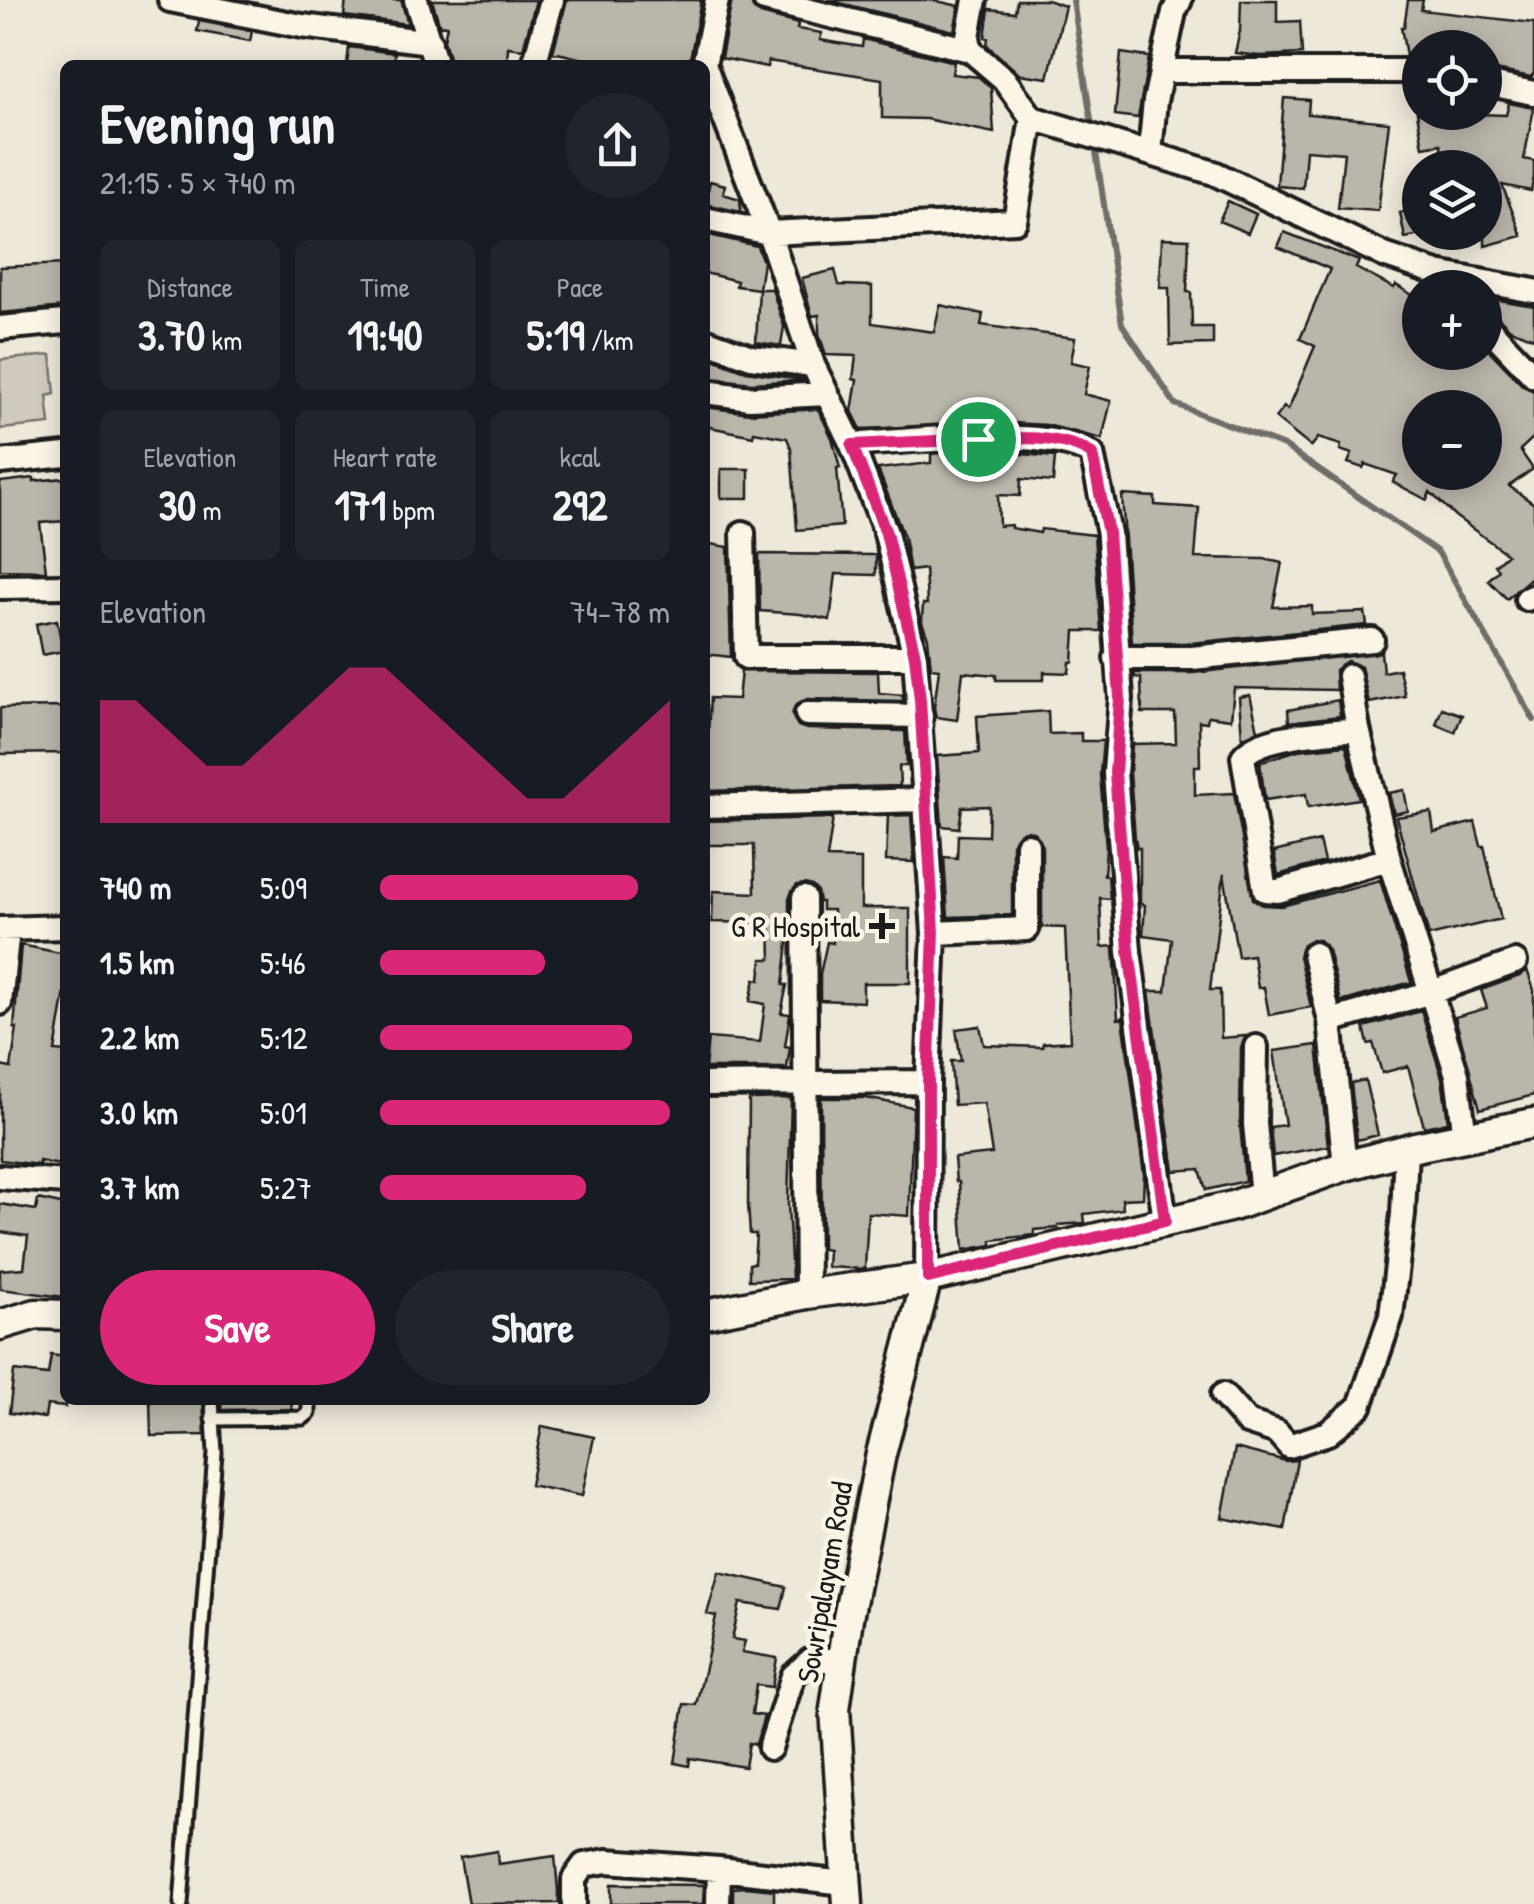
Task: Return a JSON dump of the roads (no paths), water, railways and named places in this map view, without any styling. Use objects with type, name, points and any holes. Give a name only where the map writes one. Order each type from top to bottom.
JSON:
[{"type":"street","points":[[170,0],[433,54],[416,0]]},
{"type":"street","points":[[535,60],[552,0]]},
{"type":"street","points":[[706,60],[718,0]]},
{"type":"street","points":[[765,0],[970,50],[1004,79],[1032,118],[1214,173],[1420,270]]},
{"type":"street","points":[[970,50],[968,36],[975,0]]},
{"type":"street","points":[[1150,152],[1176,4]]},
{"type":"street","points":[[1162,71],[1402,71]]},
{"type":"street","points":[[710,79],[769,233],[813,365],[852,445],[886,533],[915,656],[934,932],[928,1082],[928,1278]]},
{"type":"street","points":[[1502,86],[1534,93]]},
{"type":"street","points":[[710,220],[769,233],[1015,220],[1032,118]]},
{"type":"street","points":[[1502,287],[1534,291]]},
{"type":"street","points":[[0,328],[60,322]]},
{"type":"street","points":[[710,342],[751,356],[813,365]]},
{"type":"street","points":[[1502,342],[1534,376]]},
{"type":"street","points":[[710,393],[750,398],[826,394]]},
{"type":"street","points":[[852,445],[1010,438],[1080,446],[1092,454],[1108,533],[1120,698],[1115,773],[1127,931],[1165,1221]]},
{"type":"street","points":[[0,462],[60,456]]},
{"type":"street","points":[[743,533],[746,657],[915,656]]},
{"type":"street","points":[[0,588],[60,586]]},
{"type":"street","points":[[1116,658],[1262,653],[1372,640]]},
{"type":"street","points":[[1349,676],[1389,860],[1456,1075],[1465,1137]]},
{"type":"street","points":[[807,714],[921,716]]},
{"type":"street","points":[[1358,729],[1266,742],[1249,748],[1243,757],[1265,890],[1278,891],[1389,860]]},
{"type":"street","points":[[710,806],[926,800]]},
{"type":"street","points":[[934,932],[1028,929],[1027,845]]},
{"type":"street","points":[[804,898],[807,1294]]},
{"type":"street","points":[[0,1003],[4,929],[60,928]]},
{"type":"street","points":[[1314,954],[1330,1021],[1344,1166]]},
{"type":"street","points":[[1330,1021],[1432,992],[1515,962]]},
{"type":"street","points":[[1256,1046],[1255,1124],[1262,1196]]},
{"type":"street","points":[[710,1084],[928,1082]]},
{"type":"street","points":[[710,1313],[807,1294],[928,1278],[1233,1206],[1344,1166],[1534,1123]]},
{"type":"street","points":[[1223,1395],[1247,1422],[1276,1432],[1289,1446],[1328,1432],[1360,1406],[1391,1316],[1406,1150]]},
{"type":"street","points":[[0,1178],[60,1182]]},
{"type":"street","name":"Sowripalayam Road","points":[[846,1894],[835,1709],[881,1454],[928,1278]]},
{"type":"street","points":[[0,1325],[36,1314],[60,1315]]},
{"type":"street","points":[[770,1748],[793,1676],[812,1660],[842,1660]]},
{"type":"street","points":[[574,1904],[574,1879],[584,1865],[607,1861],[719,1869],[846,1894]]},
{"type":"street","points":[[718,1904],[719,1869]]},
{"type":"lane","points":[[181,1904],[215,1453],[212,1405]]},
{"type":"lane","points":[[212,1419],[302,1418],[309,1413],[309,1405]]},
{"type":"waterway","points":[[1073,0],[1093,133]]},
{"type":"waterway","points":[[1095,145],[1122,324],[1175,404],[1284,446],[1438,552],[1534,720]]},
{"type":"place","name":"G R Hospital","points":[[882,926]]}]
